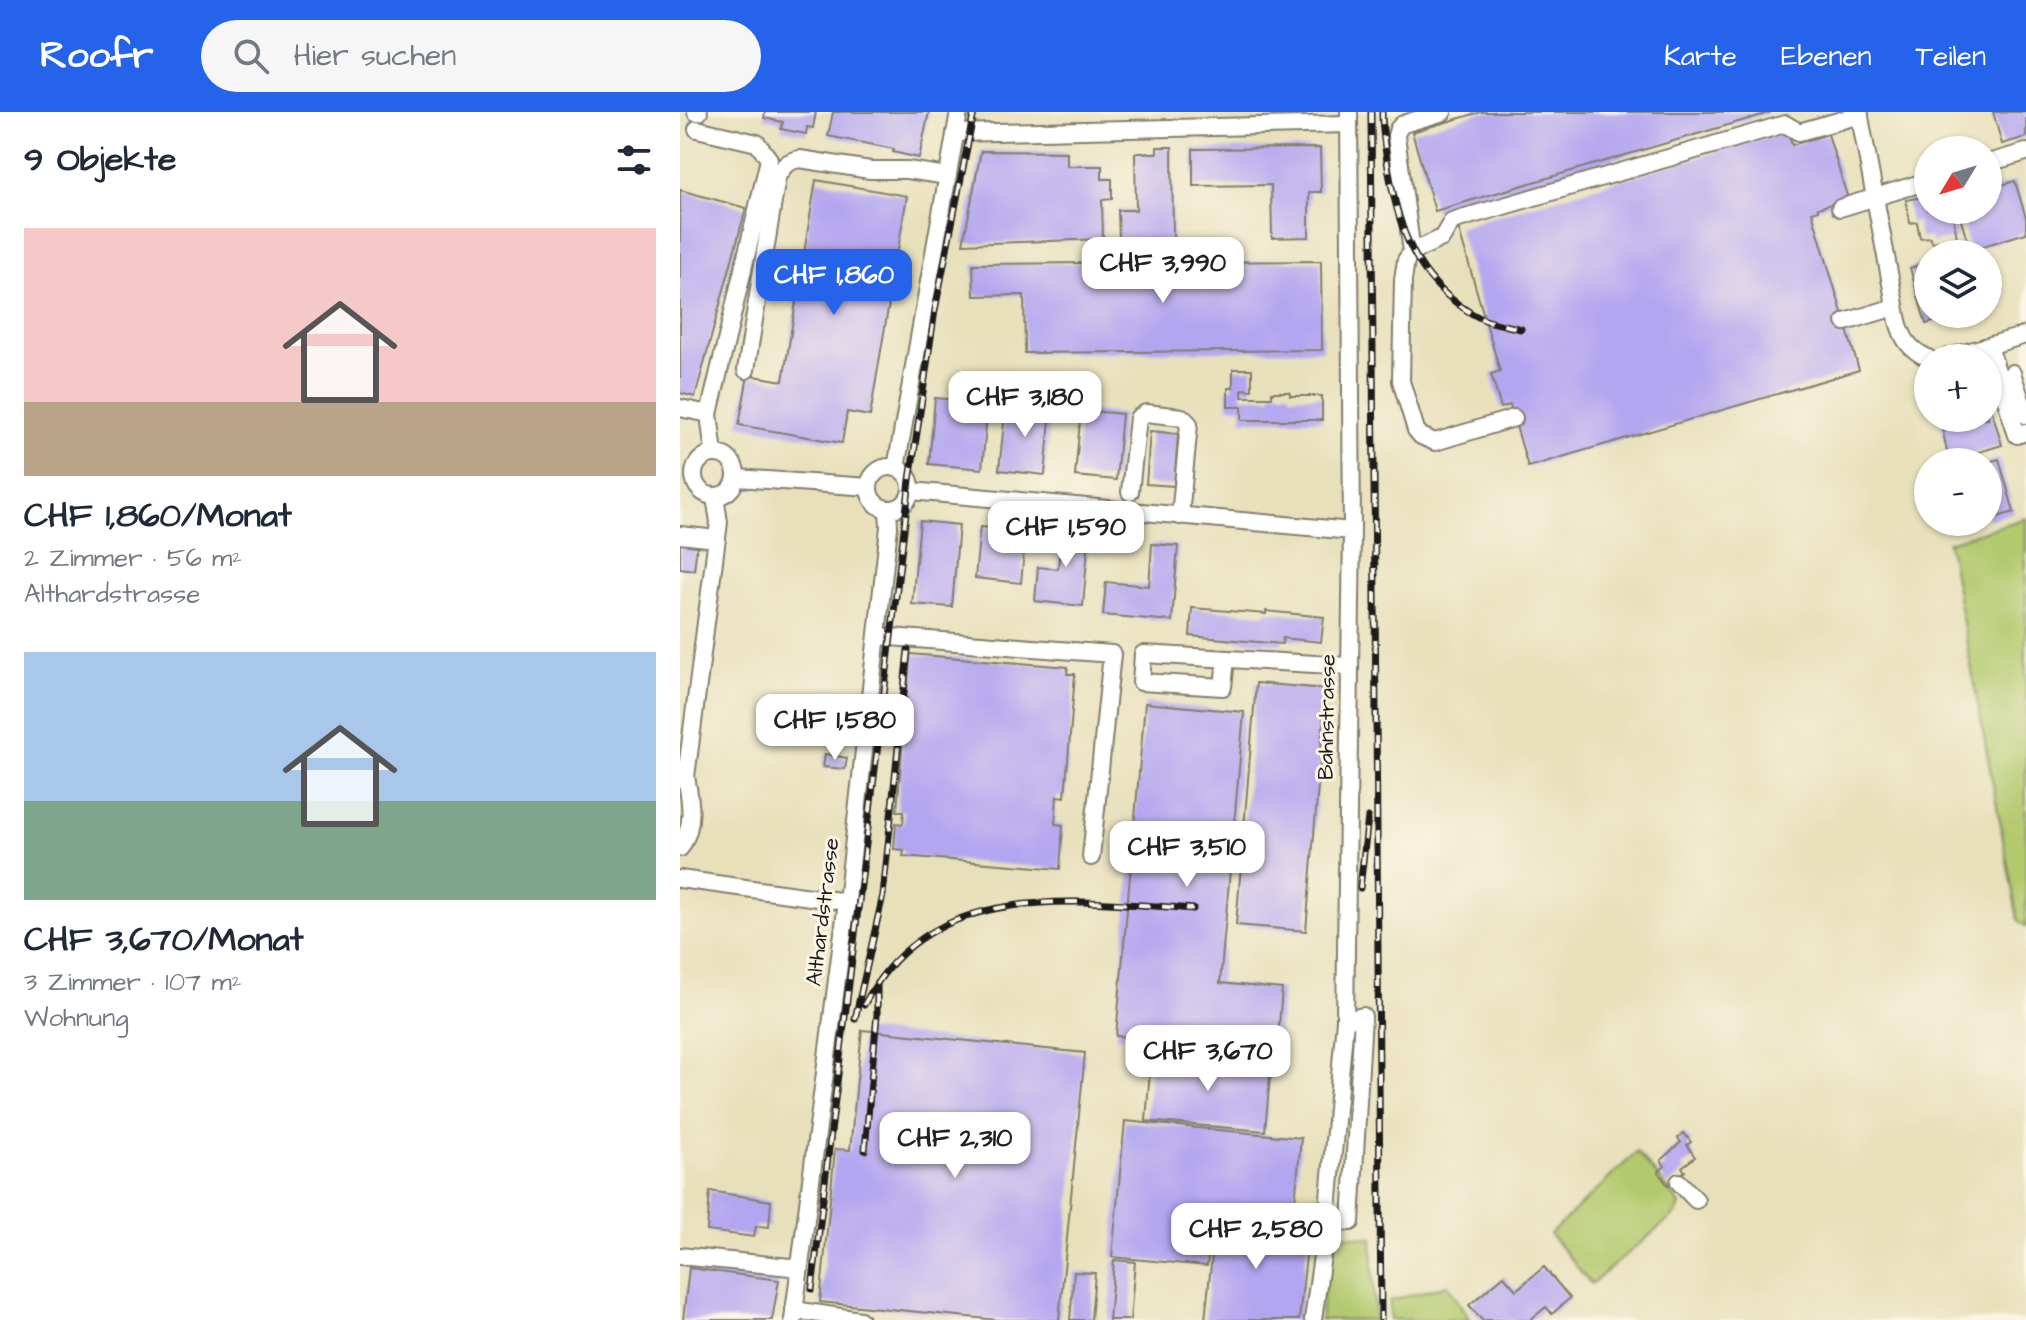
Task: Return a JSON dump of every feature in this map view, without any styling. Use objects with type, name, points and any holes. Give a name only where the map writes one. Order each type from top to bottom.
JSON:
[{"type":"street","points":[[896,468],[959,112]]},
{"type":"street","points":[[1412,252],[1396,136],[1403,124],[1443,112]]},
{"type":"street","points":[[1514,418],[1435,442],[1421,436],[1416,430],[1401,381],[1403,280],[1406,260],[1412,252],[1442,238],[1452,221],[1785,124],[1799,132],[1859,114],[1902,337],[1914,349]]},
{"type":"street","points":[[698,118],[757,143],[769,159],[709,414],[714,454]]},
{"type":"street","points":[[955,133],[1243,119],[1349,118]]},
{"type":"street","name":"Bahnstrasse","points":[[1313,1320],[1327,1220],[1345,1020],[1352,531],[1349,118]]},
{"type":"street","points":[[2002,159],[2026,152]]},
{"type":"street","points":[[746,370],[777,177],[789,160],[948,176]]},
{"type":"street","points":[[1840,208],[1914,185]]},
{"type":"street","points":[[1845,322],[1895,307]]},
{"type":"street","points":[[1996,344],[2026,335]]},
{"type":"street","points":[[2012,373],[2026,415]]},
{"type":"street","points":[[2012,373],[2017,435],[2026,432]]},
{"type":"street","points":[[680,408],[709,414]]},
{"type":"street","points":[[1130,492],[1138,418],[1146,413],[1182,417],[1189,424],[1180,516]]},
{"type":"street","points":[[714,454],[722,455],[733,464],[737,478],[729,492],[715,497],[703,493],[687,481],[694,473],[688,464],[714,454]]},
{"type":"street","points":[[896,468],[906,475],[911,491],[904,504],[888,509],[876,504],[869,487],[878,471],[896,468]]},
{"type":"street","points":[[737,478],[869,487]]},
{"type":"street","points":[[911,491],[1352,531]]},
{"type":"street","points":[[680,848],[687,837],[692,806],[686,777],[717,539],[719,513],[715,497]]},
{"type":"street","name":"Althardstrasse","points":[[794,1315],[847,902],[889,527],[888,509]]},
{"type":"street","points":[[680,535],[717,539]]},
{"type":"street","points":[[877,636],[1112,654],[1091,857]]},
{"type":"street","points":[[1226,659],[1223,687],[1141,682],[1143,654],[1349,666]]},
{"type":"street","points":[[680,879],[847,902]]},
{"type":"street","points":[[1327,1220],[1351,1222],[1363,1016],[1345,1020]]},
{"type":"street","points":[[1679,1182],[1696,1200]]},
{"type":"street","points":[[680,1256],[800,1268]]},
{"type":"street","points":[[794,1315],[860,1320]]},
{"type":"green space","points":[[2026,518],[2026,927],[2018,920],[1948,542],[1968,536],[2002,536],[2002,525]]},
{"type":"green space","points":[[1637,1152],[1680,1204],[1677,1213],[1591,1284],[1550,1234]]},
{"type":"green space","points":[[1331,1234],[1372,1238],[1375,1320],[1320,1320]]},
{"type":"green space","points":[[1448,1285],[1470,1320],[1390,1320],[1390,1301]]},
{"type":"building","points":[[765,112],[816,112],[813,128],[807,127],[806,134],[781,129],[783,122],[764,118]]},
{"type":"building","points":[[833,112],[929,112],[919,158],[893,152],[894,149],[828,136]]},
{"type":"building","points":[[1481,112],[1769,113],[1435,211],[1412,132]]},
{"type":"building","points":[[1993,112],[2026,112],[2026,137],[2002,144]]},
{"type":"building","points":[[1788,131],[1792,145],[1828,134],[1848,199],[1812,212],[1859,370],[1528,467],[1510,405],[1501,408],[1491,374],[1500,371],[1458,227]]},
{"type":"building","points":[[1157,147],[1172,147],[1173,240],[1119,241],[1118,210],[1136,210],[1135,153],[1157,153]]},
{"type":"building","points":[[1320,148],[1321,192],[1309,192],[1309,237],[1272,238],[1271,185],[1193,186],[1193,149]]},
{"type":"building","points":[[981,151],[1067,152],[1067,166],[1102,166],[1102,179],[1112,179],[1112,199],[1102,200],[1103,239],[963,244]]},
{"type":"building","points":[[816,180],[907,196],[870,416],[847,412],[842,443],[739,425],[748,375],[783,381]]},
{"type":"building","points":[[2015,181],[2026,218],[2026,233],[2002,240],[1967,240],[1962,224],[2002,224],[2002,185]]},
{"type":"building","points":[[680,190],[746,208],[695,397],[680,393]]},
{"type":"building","points":[[1914,199],[1914,222],[1910,223],[1906,200]]},
{"type":"building","points":[[1917,224],[1954,224],[1957,238],[1920,238]]},
{"type":"building","points":[[1321,261],[1322,350],[1025,353],[1024,295],[974,296],[973,264]]},
{"type":"building","points":[[1233,369],[1252,369],[1252,390],[1242,389],[1242,397],[1272,397],[1272,392],[1290,392],[1290,396],[1322,396],[1322,420],[1242,420],[1242,407],[1228,407],[1228,388],[1233,388]]},
{"type":"building","points":[[935,398],[988,403],[982,469],[929,464]]},
{"type":"building","points":[[1006,404],[1051,408],[1045,475],[999,470]]},
{"type":"building","points":[[1081,410],[1122,414],[1116,480],[1075,476]]},
{"type":"building","points":[[1150,431],[1178,434],[1174,486],[1146,484]]},
{"type":"building","points":[[1943,432],[1998,432],[2002,445],[1992,448],[1946,448]]},
{"type":"building","points":[[2002,470],[2014,512],[2002,516]]},
{"type":"building","points":[[1066,520],[1086,522],[1085,536],[1089,536],[1083,606],[1035,601],[1038,567],[1058,569],[1061,534],[1065,534]]},
{"type":"building","points":[[920,521],[959,525],[952,607],[912,604]]},
{"type":"building","points":[[980,527],[1026,531],[1021,583],[975,578]]},
{"type":"building","points":[[680,543],[697,545],[694,570],[680,568]]},
{"type":"building","points":[[1152,544],[1178,546],[1172,621],[1103,615],[1106,582],[1149,586]]},
{"type":"building","points":[[1192,608],[1324,617],[1321,642],[1283,638],[1282,644],[1190,636]]},
{"type":"building","points":[[910,654],[1068,667],[1067,674],[1075,674],[1065,797],[1057,796],[1055,824],[1063,825],[1060,869],[903,856],[904,850],[894,849],[896,823],[903,824],[904,811],[897,811]]},
{"type":"building","points":[[1256,683],[1326,689],[1306,931],[1236,925]]},
{"type":"building","points":[[1145,703],[1244,712],[1220,983],[1282,989],[1277,1051],[1116,1036]]},
{"type":"building","points":[[825,754],[847,758],[845,769],[823,767]]},
{"type":"building","points":[[862,1030],[1085,1053],[1059,1320],[998,1320],[820,1302],[835,1149],[850,1150]]},
{"type":"building","points":[[1151,1056],[1271,1066],[1265,1131],[1146,1121]]},
{"type":"building","points":[[1125,1121],[1301,1138],[1293,1224],[1212,1216],[1207,1266],[1112,1257]]},
{"type":"building","points":[[1684,1133],[1691,1142],[1687,1145],[1695,1157],[1682,1167],[1685,1171],[1668,1185],[1658,1172],[1665,1166],[1661,1160],[1681,1142],[1678,1138]]},
{"type":"building","points":[[710,1191],[771,1201],[769,1227],[756,1226],[754,1237],[707,1231]]},
{"type":"building","points":[[1216,1218],[1309,1228],[1299,1320],[1205,1320]]},
{"type":"building","points":[[1114,1260],[1135,1262],[1130,1320],[1109,1320]]},
{"type":"building","points":[[1544,1267],[1570,1298],[1552,1314],[1546,1307],[1530,1320],[1482,1320],[1469,1305],[1504,1276],[1516,1290]]},
{"type":"building","points":[[689,1268],[779,1280],[772,1320],[683,1320]]},
{"type":"building","points":[[1074,1272],[1095,1273],[1091,1320],[1070,1320]]},
{"type":"railway","points":[[812,1289],[910,480],[935,310],[974,112]]},
{"type":"railway","points":[[1371,112],[1381,1320]]},
{"type":"railway","points":[[1382,112],[1396,205],[1408,241],[1426,273],[1465,309],[1485,320],[1521,329]]},
{"type":"railway","points":[[855,1019],[883,895],[908,650]]},
{"type":"railway","points":[[1360,888],[1368,817]]},
{"type":"railway","points":[[864,1005],[892,964],[926,936],[965,917],[1008,906],[1053,902],[1193,909]]},
{"type":"railway","points":[[865,1150],[877,983]]}]
